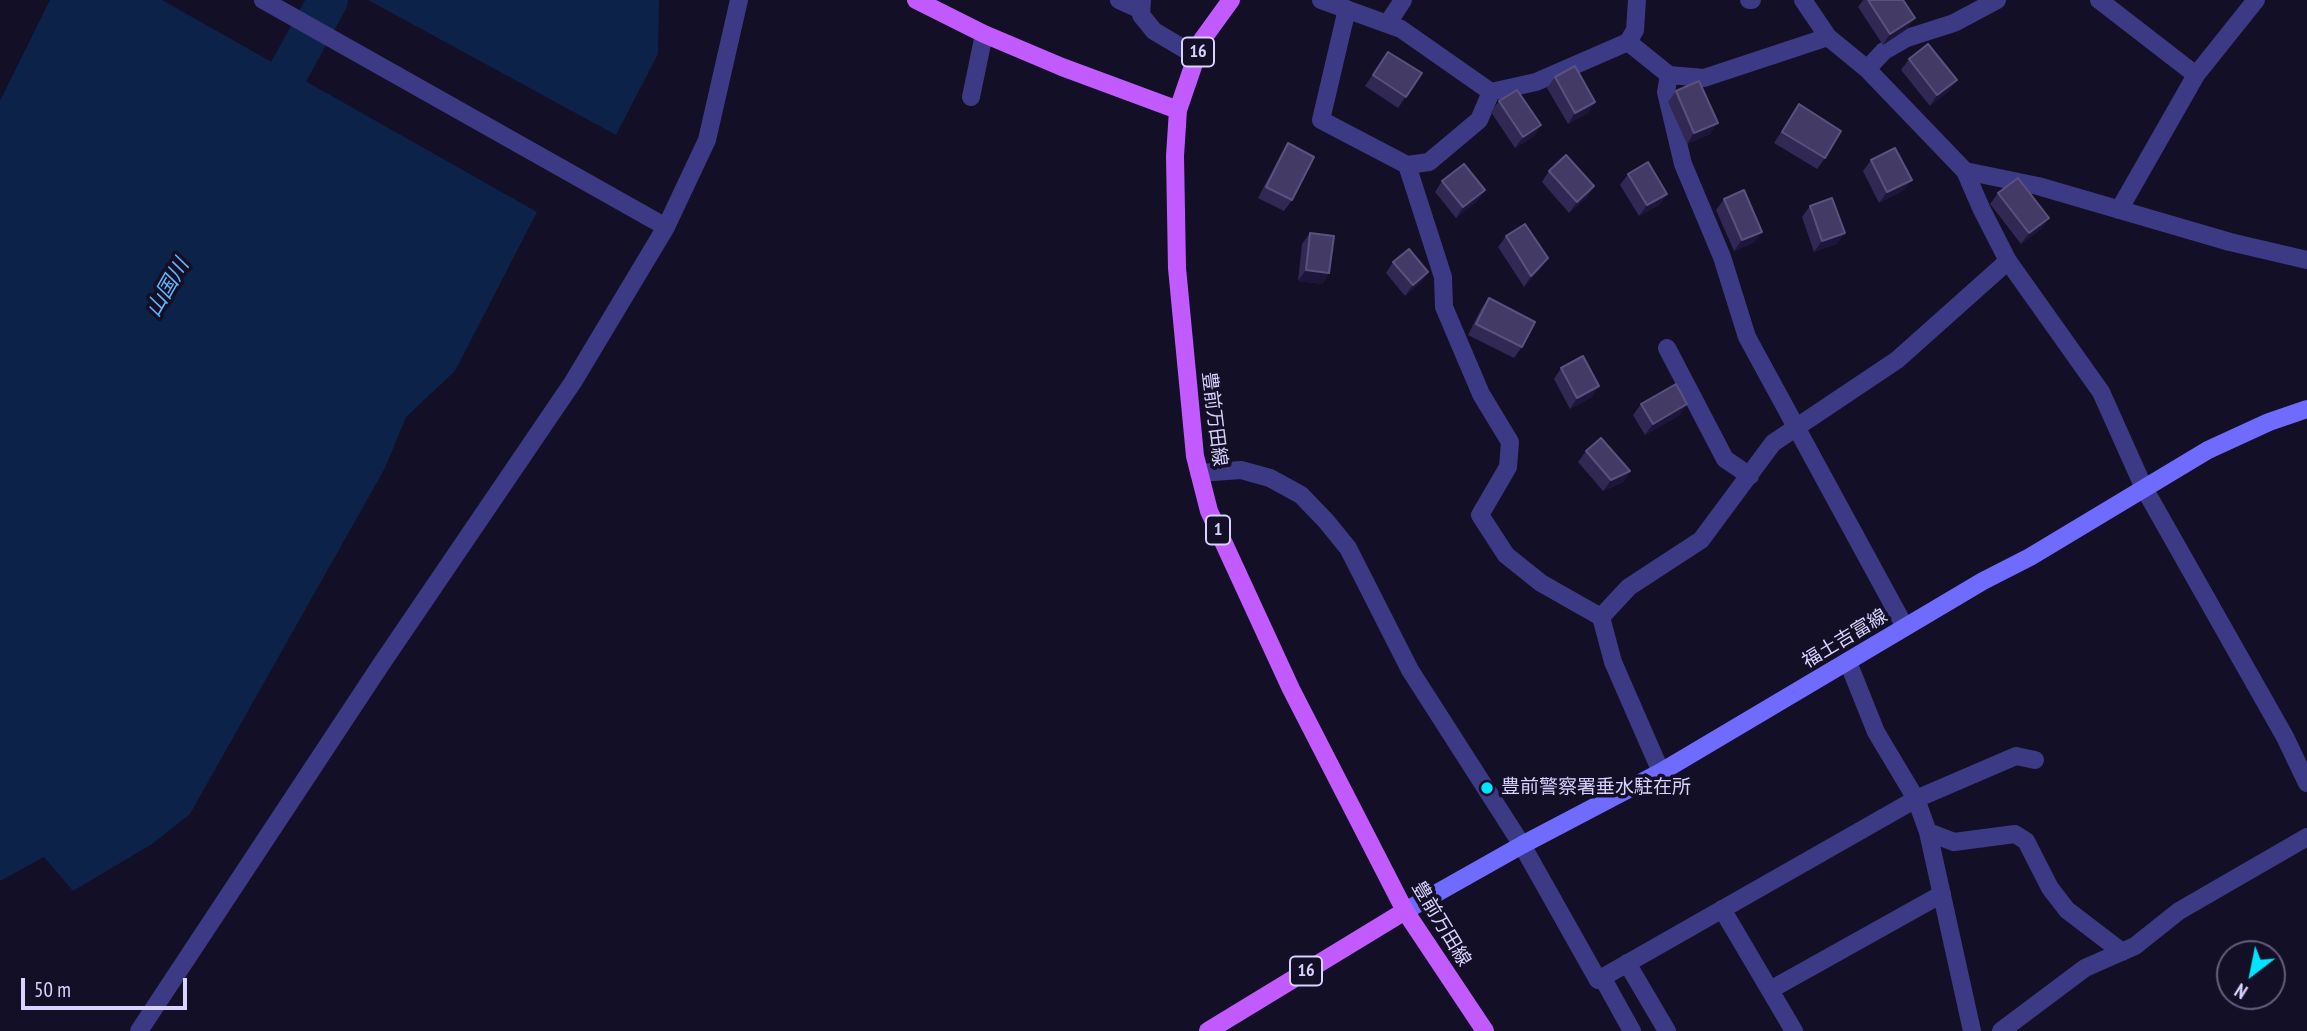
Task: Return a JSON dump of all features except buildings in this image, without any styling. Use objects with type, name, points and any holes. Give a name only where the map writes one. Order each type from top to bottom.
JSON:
[{"type":"main road","points":[[916,0],[984,34],[1062,67],[1178,110]]},
{"type":"main road","name":"16","points":[[1178,110],[1202,40],[1231,0]]},
{"type":"main road","name":"豊前万田線","points":[[1178,110],[1175,156],[1177,268],[1195,456],[1209,511],[1291,689],[1405,911],[1485,1031]]},
{"type":"main road","name":"福土吉富線","points":[[1405,911],[1522,845],[1661,772],[2208,450],[2269,422],[2307,409]]},
{"type":"main road","name":"16","points":[[1208,1031],[1405,911]]},
{"type":"street","points":[[263,0],[666,227]]},
{"type":"street","points":[[139,1031],[380,666],[573,382],[666,227],[707,140],[739,0]]},
{"type":"street","points":[[1119,0],[1141,5],[1141,15],[1154,31],[1196,56]]},
{"type":"street","points":[[1321,0],[1401,29],[1491,92],[1536,82],[1628,42],[1636,30],[1637,0]]},
{"type":"street","points":[[1388,23],[1403,0]]},
{"type":"street","points":[[1804,0],[1828,37],[1867,69],[1965,172],[2008,261],[2101,392],[2144,488],[2286,737],[2307,783]]},
{"type":"street","points":[[1867,69],[1884,51],[1907,37],[1954,23],[1997,0]]},
{"type":"street","points":[[2099,0],[2196,75]]},
{"type":"street","points":[[2119,210],[2196,75],[2256,0]]},
{"type":"street","points":[[1347,9],[1321,120],[1407,165],[1429,162],[1479,120],[1491,92]]},
{"type":"street","points":[[971,97],[984,34]]},
{"type":"street","points":[[1628,42],[1669,75],[1704,78],[1828,37]]},
{"type":"street","points":[[1669,75],[1666,92],[1683,164],[1722,257],[1747,337],[1905,627]]},
{"type":"street","points":[[1407,165],[1443,277],[1444,307],[1481,394],[1510,442],[1508,467],[1480,515],[1506,555],[1541,583],[1601,617],[1613,662],[1661,772]]},
{"type":"street","points":[[1965,172],[2038,186],[2230,242],[2307,260]]},
{"type":"street","points":[[1601,617],[1629,587],[1700,540],[1773,443],[1897,360],[2008,261]]},
{"type":"street","points":[[1667,348],[1725,459],[1750,476]]},
{"type":"street","points":[[1199,473],[1241,470],[1270,478],[1301,495],[1348,548],[1410,670],[1522,845],[1598,980],[1916,799],[2016,756],[2035,760]]},
{"type":"street","points":[[1848,662],[1876,732],[1916,799],[1928,832],[1972,1031]]},
{"type":"street","points":[[1928,832],[1954,842],[2015,834],[2026,841],[2050,888],[2067,910],[2122,952]]},
{"type":"street","points":[[2012,1028],[2085,968],[2135,946],[2179,911],[2307,837]]},
{"type":"street","points":[[1770,990],[1942,894]]},
{"type":"street","points":[[1722,909],[1794,1031]]},
{"type":"street","points":[[1627,963],[1667,1031]]},
{"type":"street","points":[[1602,977],[1632,1031]]},
{"type":"water","points":[[50,0],[162,0],[537,212],[455,371],[406,417],[385,468],[190,814],[152,844],[73,891],[44,857],[0,881],[0,101]]},
{"type":"water","points":[[368,0],[659,0],[658,54],[616,135]]},
{"type":"waterway","name":"山国川","points":[[262,120],[328,0]]},
{"type":"place","name":"豊前警察署垂水駐在所","points":[[1487,788]]}]
